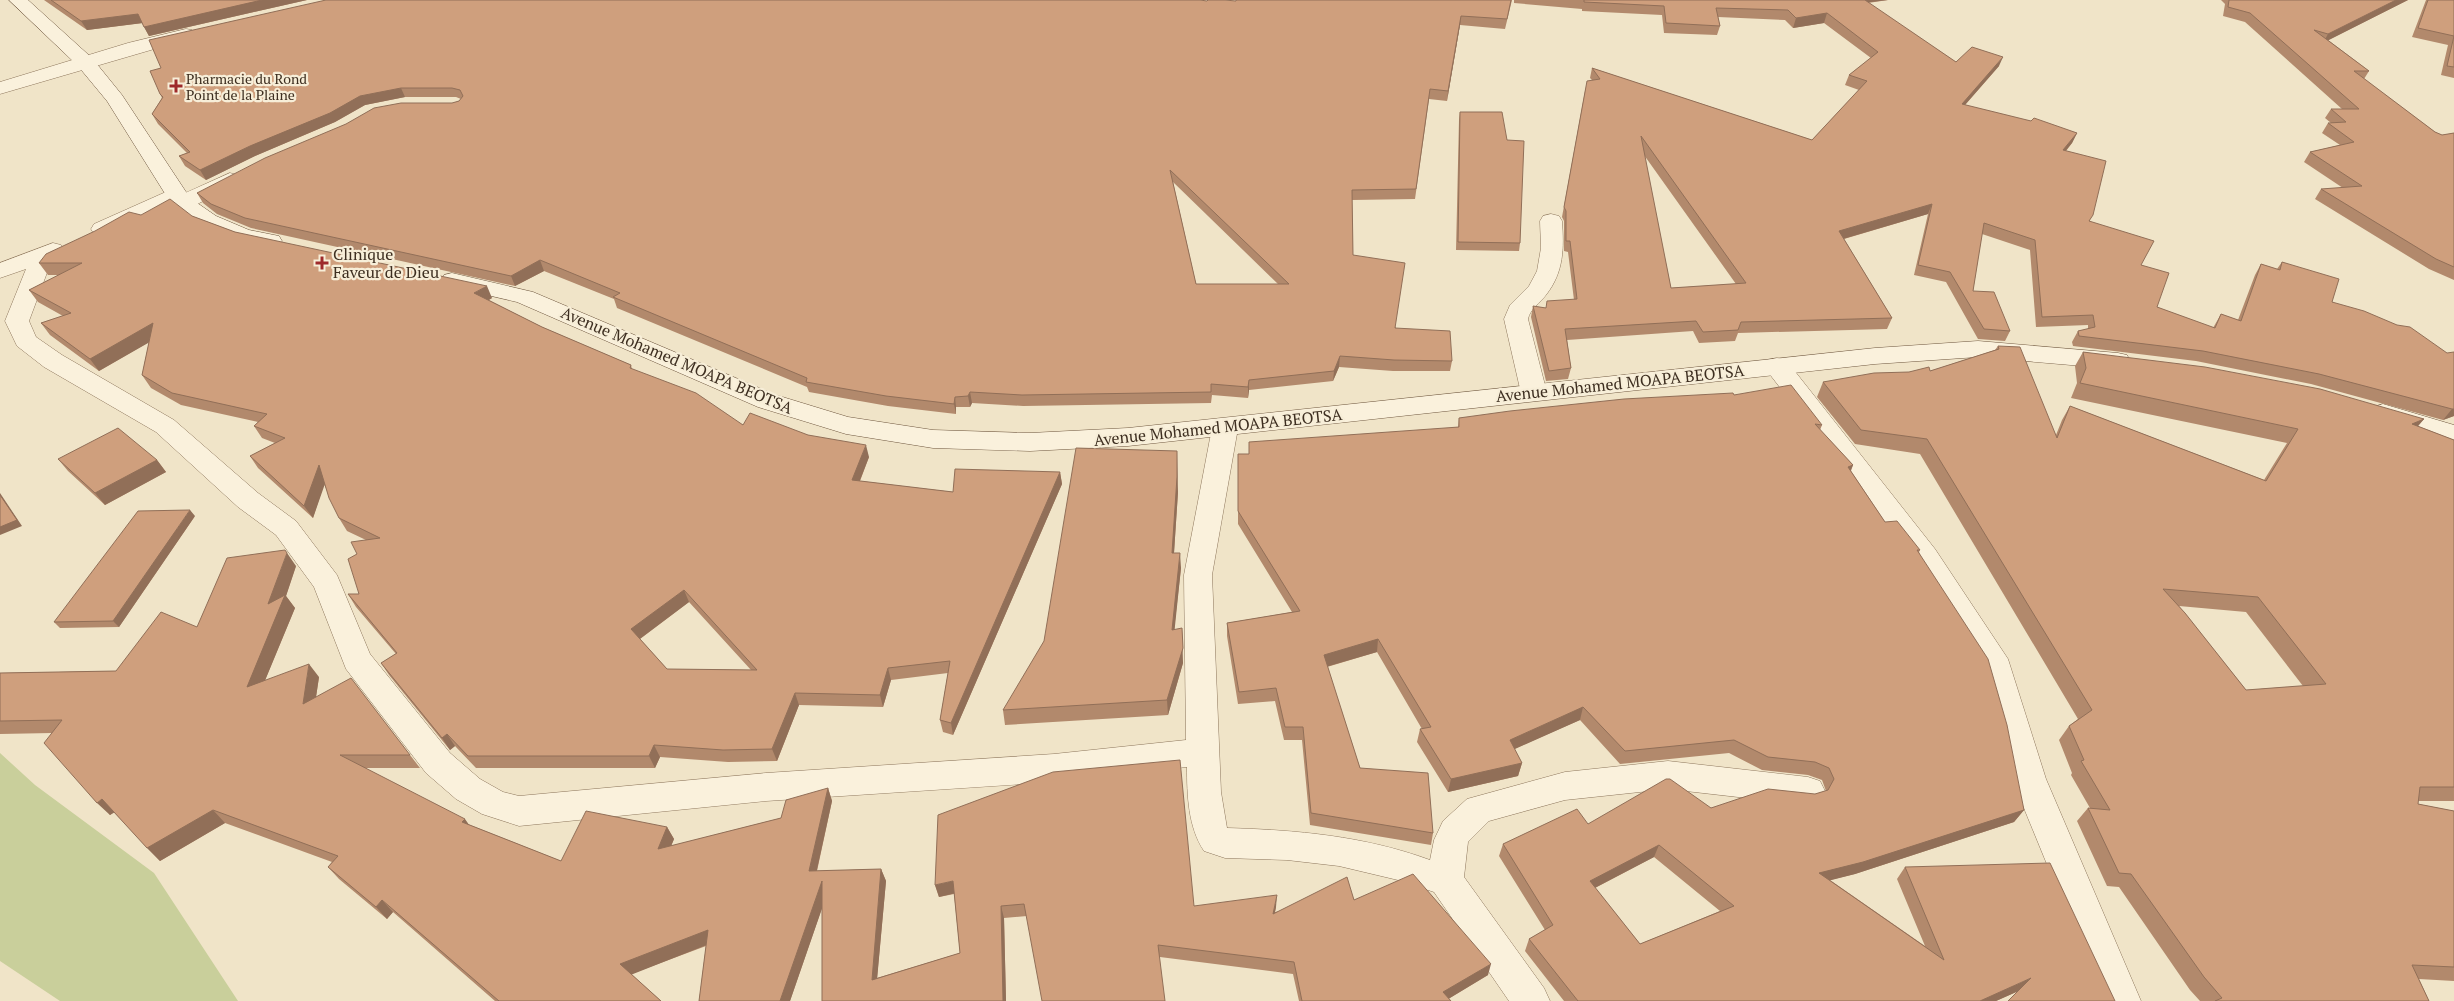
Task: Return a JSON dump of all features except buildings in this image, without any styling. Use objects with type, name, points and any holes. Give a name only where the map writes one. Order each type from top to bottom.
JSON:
[{"type":"street","points":[[18,0],[85,62],[115,99],[135,132],[157,162],[179,200],[208,221],[243,235],[296,247]]},
{"type":"street","points":[[0,88],[135,47],[203,30]]},
{"type":"street","points":[[0,270],[179,200],[247,170]]},
{"type":"street","points":[[1534,392],[1516,319],[1518,310],[1535,294],[1546,280],[1550,268],[1553,243],[1551,221]]},
{"type":"street","points":[[70,243],[37,269],[17,321],[26,341],[53,361],[165,426],[248,500],[286,528],[327,583],[357,660],[438,763],[468,790],[494,804],[519,811],[766,787],[1054,768],[1201,752]]},
{"type":"street","name":"Avenue Mohamed MOAPA BEOTSA","points":[[434,276],[525,297],[767,401],[846,425],[933,439],[1030,442],[1128,437],[1225,428],[1777,366],[1875,356],[1978,349],[2140,364]]},
{"type":"street","points":[[1777,366],[1925,556],[1997,668],[2029,779],[2122,1001]]},
{"type":"street","points":[[2357,406],[2454,434]]},
{"type":"street","points":[[1225,428],[1198,575],[1201,752],[1204,792],[1211,833],[1216,840],[1239,845],[1287,845],[1339,851],[1398,864],[1446,882],[1531,1001]]},
{"type":"street","points":[[1446,882],[1448,846],[1455,832],[1469,816],[1479,809],[1564,786],[1668,776],[1808,791]]},
{"type":"green space","points":[[0,753],[35,785],[154,873],[238,1001],[60,1001],[0,961]]},
{"type":"place","name":"Pharmacie du Rond Point de la Plaine","points":[[176,86]]},
{"type":"place","name":"Clinique Faveur de Dieu","points":[[322,263]]}]
